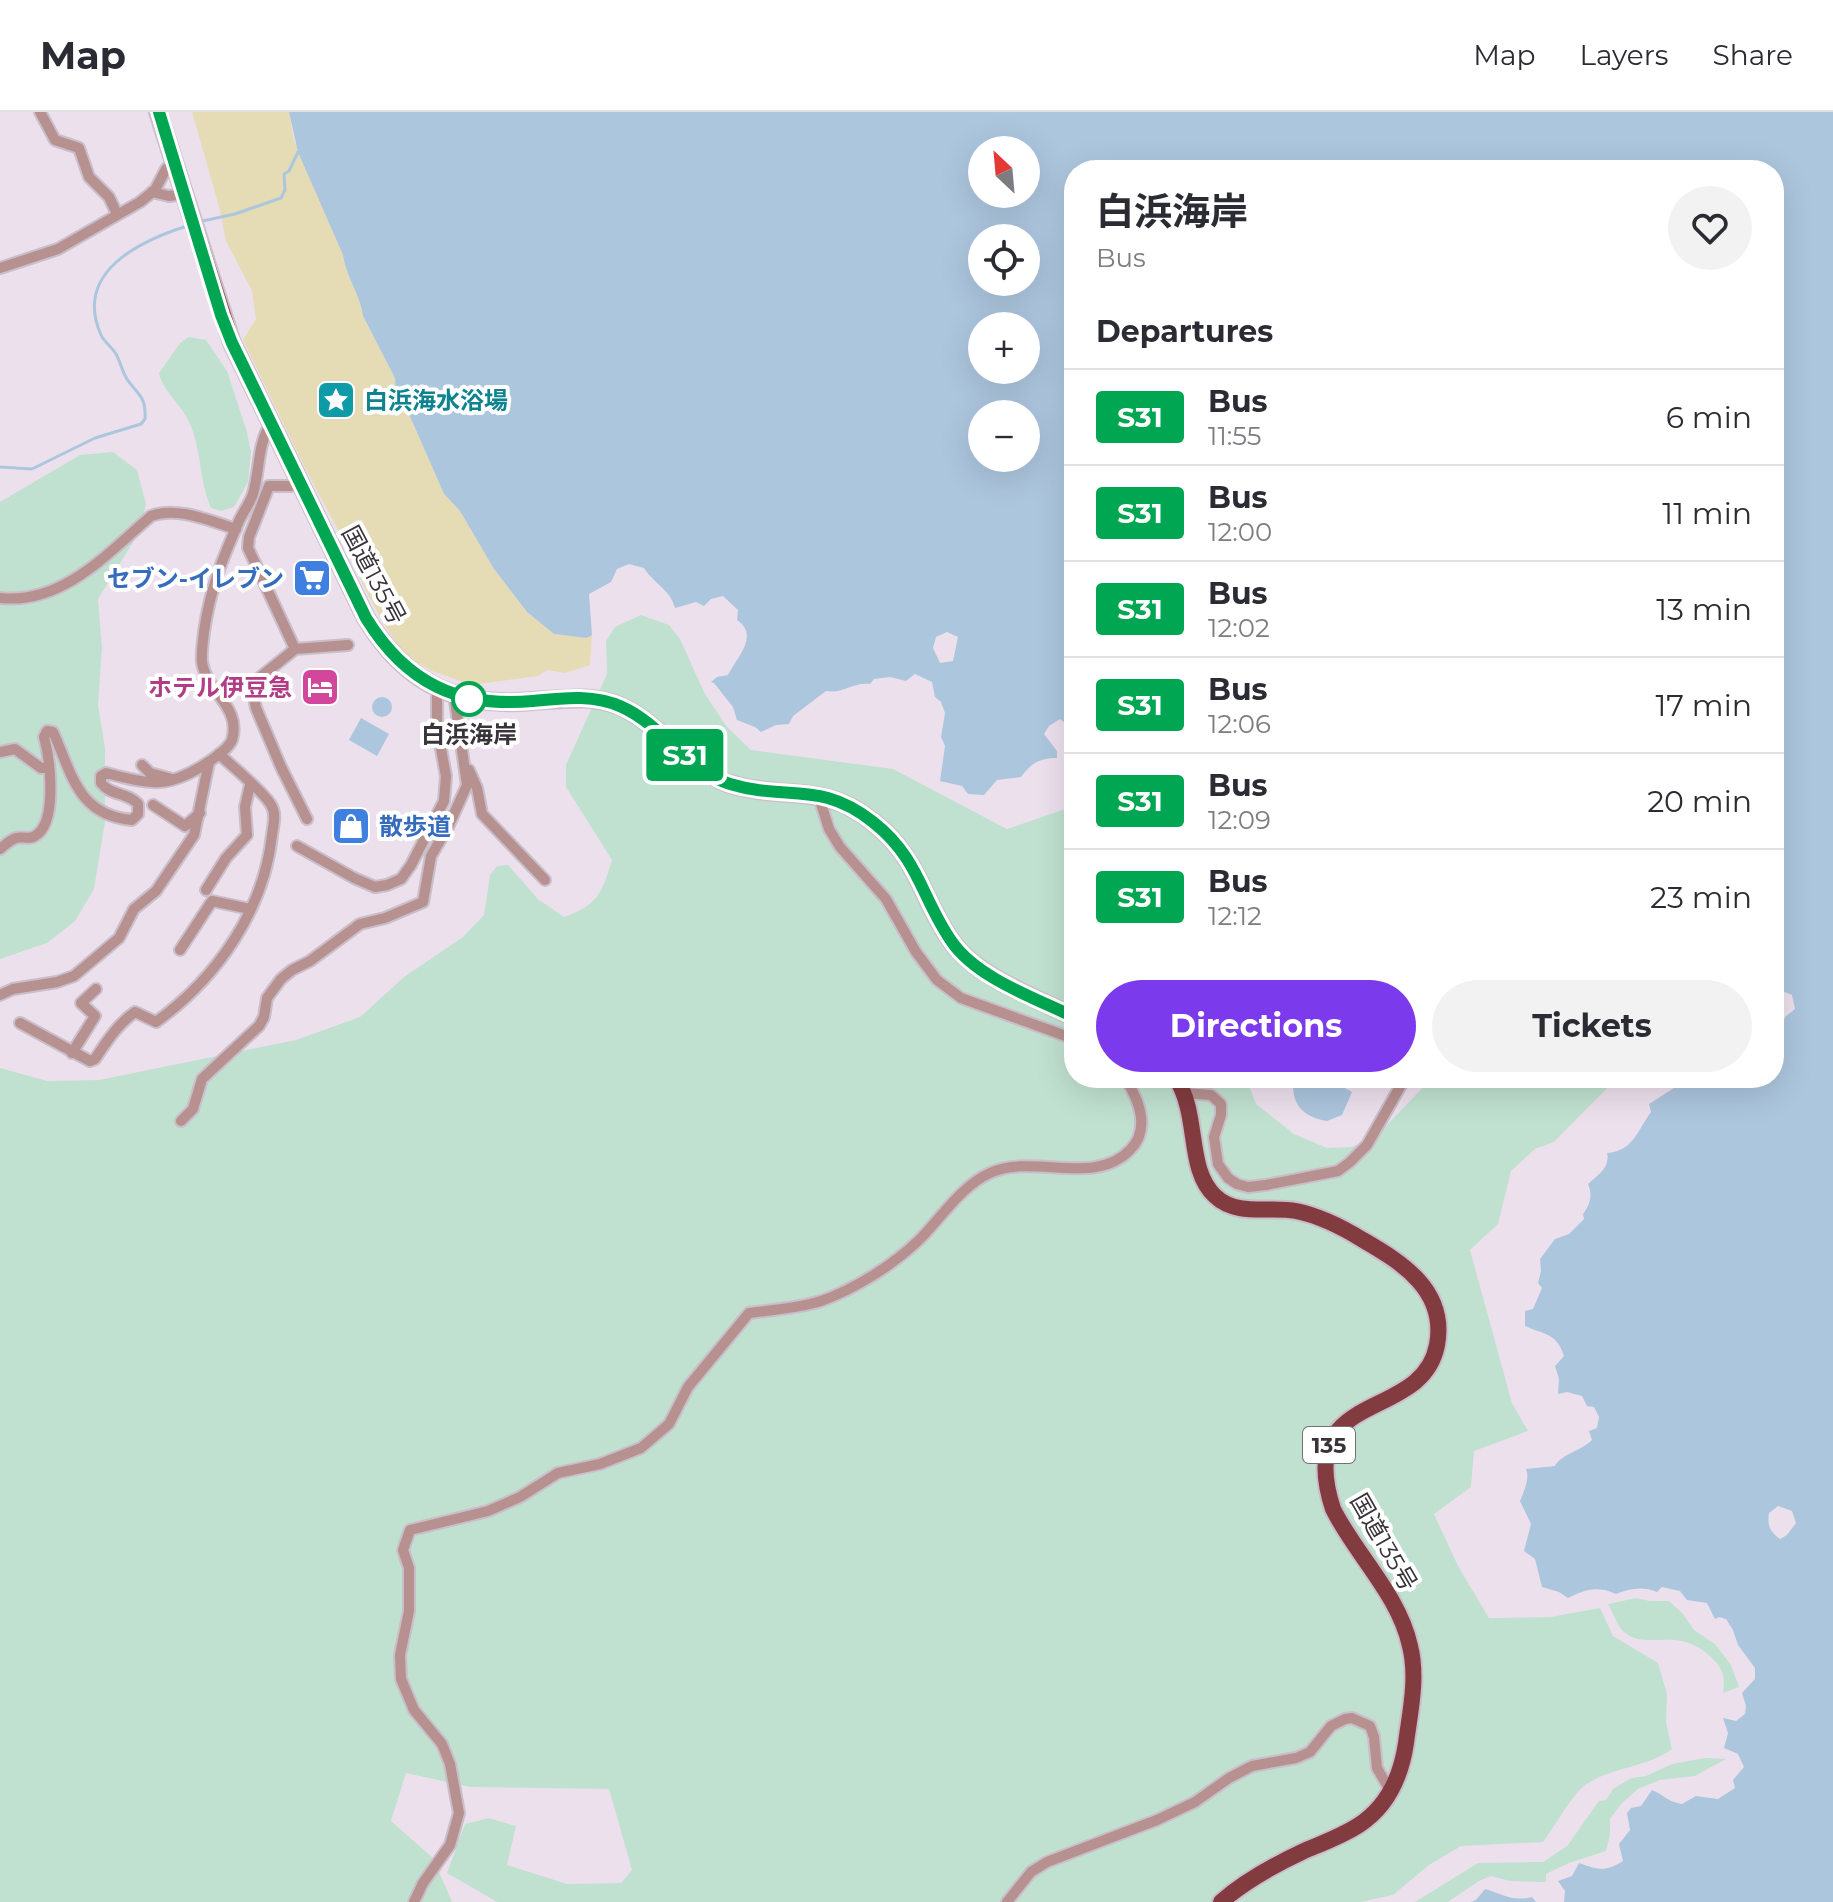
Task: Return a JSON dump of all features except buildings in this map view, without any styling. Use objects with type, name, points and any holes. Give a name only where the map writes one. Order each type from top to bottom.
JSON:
[{"type":"highway","name":"国道135号","points":[[158,112],[226,329],[366,618],[381,642],[402,665],[437,688],[486,702],[602,700],[630,712],[691,760],[728,783],[767,792],[818,794],[853,808],[894,840],[913,866],[951,941],[975,966],[1064,1012]]},
{"type":"highway","name":"国道135号","points":[[1182,1088],[1192,1119],[1198,1167],[1206,1188],[1218,1200],[1248,1210],[1293,1210],[1340,1226],[1405,1265],[1427,1290],[1438,1321],[1434,1358],[1425,1372],[1416,1382],[1346,1422],[1328,1448],[1325,1466],[1327,1490],[1333,1509],[1385,1591],[1401,1620],[1410,1646],[1414,1682],[1409,1721],[1404,1753],[1391,1792],[1378,1810],[1361,1824],[1248,1880],[1221,1902]]},
{"type":"street","points":[[40,112],[55,140],[79,148],[89,177],[109,197],[117,214]]},
{"type":"street","points":[[0,268],[58,249],[117,214],[152,192],[174,162]]},
{"type":"street","points":[[152,192],[169,196],[184,194]]},
{"type":"street","points":[[0,849],[15,839],[31,838],[43,828],[48,813],[49,768],[44,734],[50,731],[80,794],[106,813],[126,820],[132,820],[138,814],[138,804],[133,798],[106,789],[101,783],[101,776],[106,773],[133,781],[165,783],[209,762],[232,738],[231,715],[226,702],[208,678],[202,654],[211,589],[252,495],[260,447],[271,423]]},
{"type":"street","points":[[295,649],[248,548],[249,537],[269,486],[300,483]]},
{"type":"street","points":[[0,598],[39,594],[64,585],[91,569],[151,516],[161,512],[199,517],[236,529]]},
{"type":"street","points":[[307,819],[281,767],[254,701],[258,679],[295,649],[348,645]]},
{"type":"street","points":[[297,846],[375,887],[401,879],[439,812],[446,789],[437,727],[437,688]]},
{"type":"street","points":[[181,1121],[193,1109],[202,1079],[259,1026],[267,998],[281,979],[348,931],[423,902],[431,856],[466,790],[454,694]]},
{"type":"street","points":[[0,752],[15,749],[41,768],[49,768]]},
{"type":"street","points":[[20,1023],[90,1061],[95,1059],[113,1031],[135,1012],[156,1022],[208,977],[244,925],[271,848],[274,818],[271,804],[219,754]]},
{"type":"street","points":[[1,996],[13,989],[74,976],[119,938],[134,909],[156,891],[190,842],[200,813],[209,762]]},
{"type":"street","points":[[465,763],[477,788],[482,814],[545,880]]},
{"type":"street","points":[[142,765],[150,773],[176,779]]},
{"type":"street","points":[[206,890],[226,858],[247,835],[245,807],[250,785]]},
{"type":"street","points":[[818,794],[829,829],[840,847],[886,899],[916,952],[937,980],[961,998],[1064,1035]]},
{"type":"street","points":[[153,805],[185,826],[200,813]]},
{"type":"street","points":[[180,950],[212,901],[250,909]]},
{"type":"street","points":[[72,1053],[95,1016],[81,1003],[96,989]]},
{"type":"street","points":[[414,1902],[423,1883],[450,1845],[459,1813],[450,1764],[442,1744],[414,1710],[401,1679],[400,1655],[409,1611],[409,1568],[403,1550],[410,1530],[488,1511],[520,1497],[558,1473],[600,1464],[641,1448],[669,1424],[688,1387],[749,1313],[821,1301],[861,1282],[916,1242],[971,1186],[989,1173],[1023,1166],[1099,1166],[1121,1159],[1134,1146],[1142,1130],[1140,1108],[1130,1088]]},
{"type":"street","points":[[1190,1088],[1211,1095],[1221,1104],[1214,1137],[1218,1164],[1228,1178],[1248,1187],[1338,1171],[1367,1145],[1399,1088]]},
{"type":"street","points":[[1007,1902],[1031,1872],[1047,1862],[1157,1820],[1195,1802],[1252,1766],[1296,1758],[1310,1752],[1331,1726],[1345,1719],[1352,1718],[1370,1726],[1377,1768],[1391,1792]]},
{"type":"green space","points":[[189,337],[206,340],[227,371],[251,453],[248,482],[234,507],[221,511],[211,508],[191,427],[159,373],[180,343]]},
{"type":"green space","points":[[113,452],[137,470],[146,504],[140,531],[98,599],[102,648],[98,705],[105,748],[105,822],[94,889],[75,921],[47,943],[0,959],[0,502],[80,455]]},
{"type":"green space","points":[[641,615],[669,625],[680,639],[705,694],[727,727],[751,750],[893,769],[1007,829],[1064,809],[1064,1088],[1250,1088],[1256,1104],[1294,1134],[1327,1148],[1351,1147],[1369,1140],[1422,1088],[1607,1088],[1554,1142],[1535,1149],[1511,1171],[1498,1224],[1470,1250],[1512,1403],[1528,1431],[1474,1451],[1471,1487],[1434,1514],[1458,1566],[1489,1618],[1551,1617],[1600,1608],[1613,1636],[1658,1663],[1667,1694],[1666,1722],[1672,1749],[1584,1786],[1543,1842],[1461,1846],[1429,1865],[1393,1895],[1360,1902],[497,1902],[447,1873],[465,1824],[489,1818],[516,1826],[507,1865],[567,1884],[621,1883],[632,1870],[609,1789],[470,1787],[406,1773],[391,1821],[433,1858],[452,1902],[0,1902],[0,1068],[47,1081],[99,1080],[296,1040],[360,1017],[404,977],[463,937],[484,915],[490,875],[497,866],[508,865],[538,899],[564,917],[584,908],[597,896],[612,860],[566,787],[566,765],[607,674],[606,641],[615,627]]},
{"type":"green space","points":[[1636,1598],[1669,1601],[1694,1630],[1715,1644],[1731,1665],[1739,1687],[1723,1693],[1722,1671],[1713,1659],[1688,1643],[1643,1640],[1624,1632],[1608,1604]]},
{"type":"green space","points":[[1705,1758],[1726,1759],[1695,1776],[1660,1780],[1638,1789],[1610,1819],[1606,1851],[1546,1874],[1546,1882],[1510,1881],[1491,1876],[1448,1902],[1415,1902],[1478,1863],[1543,1862],[1567,1846],[1599,1801],[1606,1800],[1613,1789],[1631,1778],[1646,1776],[1672,1764]]},
{"type":"sand","name":"白浜海水浴場","points":[[192,112],[289,112],[294,140],[343,255],[363,316],[395,378],[396,396],[405,405],[444,494],[460,511],[494,569],[527,612],[554,634],[587,638],[592,635],[590,665],[565,673],[547,670],[538,676],[472,685],[432,671],[401,649],[383,623],[358,575],[346,545],[243,340],[256,319],[252,291],[226,241]]},
{"type":"water","points":[[289,112],[1833,112],[1833,1902],[1564,1902],[1565,1891],[1558,1881],[1572,1876],[1579,1863],[1602,1869],[1623,1861],[1619,1844],[1630,1830],[1627,1813],[1631,1808],[1641,1806],[1652,1790],[1682,1804],[1696,1796],[1718,1799],[1735,1788],[1733,1780],[1744,1767],[1738,1754],[1724,1748],[1728,1733],[1723,1718],[1736,1721],[1745,1714],[1742,1693],[1755,1679],[1755,1668],[1738,1645],[1726,1619],[1715,1619],[1707,1603],[1687,1600],[1680,1591],[1662,1587],[1657,1592],[1636,1588],[1616,1594],[1592,1590],[1568,1598],[1542,1587],[1535,1559],[1524,1551],[1531,1524],[1520,1501],[1527,1481],[1526,1469],[1555,1466],[1562,1458],[1592,1440],[1589,1431],[1597,1428],[1599,1417],[1594,1407],[1587,1406],[1582,1396],[1567,1392],[1558,1394],[1559,1379],[1555,1366],[1564,1356],[1561,1348],[1549,1336],[1525,1326],[1525,1311],[1533,1309],[1542,1288],[1538,1283],[1540,1259],[1555,1239],[1569,1234],[1584,1219],[1590,1196],[1588,1184],[1605,1167],[1607,1153],[1629,1144],[1651,1112],[1649,1104],[1674,1088],[1784,1088],[1784,1020],[1795,1009],[1792,995],[1784,993],[1784,160],[1064,160],[1064,722],[1060,719],[1049,726],[1044,734],[1057,751],[1057,758],[1036,762],[1021,777],[997,780],[984,795],[968,794],[962,786],[940,781],[945,746],[941,737],[945,713],[941,702],[935,697],[932,682],[915,674],[906,681],[890,677],[874,679],[870,684],[826,691],[793,716],[789,724],[776,725],[761,732],[737,720],[733,707],[711,682],[728,675],[747,640],[744,626],[737,620],[738,610],[723,596],[711,599],[704,606],[696,602],[675,608],[669,596],[644,568],[629,564],[617,569],[611,582],[589,594],[592,635],[587,638],[554,634],[527,612],[494,569],[460,511],[444,494],[405,405],[396,396],[395,378],[363,316],[298,152]],"holes":[[[947,632],[958,637],[953,661],[940,663],[933,648],[936,637]],[[1778,1506],[1792,1511],[1796,1523],[1780,1539],[1770,1528],[1768,1517]]]},
{"type":"water","points":[[382,697],[389,700],[392,707],[389,714],[382,717],[375,714],[372,707],[375,700]]},
{"type":"water","points":[[361,718],[389,734],[377,756],[349,740]]},
{"type":"water","points":[[1345,1088],[1352,1092],[1342,1115],[1327,1121],[1312,1117],[1301,1109],[1293,1090]]},
{"type":"water","points":[[1485,1889],[1513,1898],[1532,1897],[1536,1902],[1471,1902]]},
{"type":"waterway","points":[[198,222],[235,214],[281,198],[285,190],[284,174],[289,171],[298,152]]},
{"type":"waterway","points":[[0,467],[32,469],[95,438],[141,424],[145,419],[142,398],[101,335],[95,313],[96,294],[116,262],[132,250],[187,226]]},
{"type":"bus line","name":"S31","points":[[159,112],[232,343],[366,618],[381,642],[402,665],[437,688],[486,702],[602,700],[630,712],[709,774],[728,783],[767,792],[818,794],[853,808],[894,840],[913,866],[951,941],[964,956],[975,966],[1064,1012]]},
{"type":"place","name":"白浜海水浴場","points":[[336,400]]},
{"type":"place","name":"セブン-イレブン","points":[[312,578]]},
{"type":"place","name":"ホテル伊豆急","points":[[320,687]]},
{"type":"place","name":"白浜海岸","points":[[469,699]]},
{"type":"place","name":"散歩道","points":[[351,826]]}]
